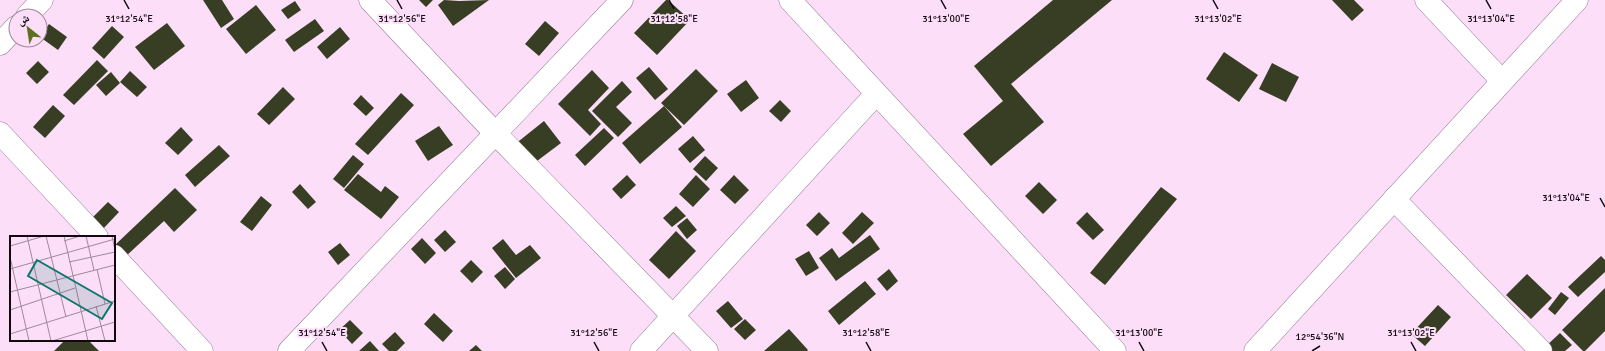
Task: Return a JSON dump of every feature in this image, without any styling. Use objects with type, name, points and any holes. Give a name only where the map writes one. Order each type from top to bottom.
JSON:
[{"type":"street","points":[[34,8],[42,0]]},
{"type":"street","points":[[370,0],[495,133],[707,351]]},
{"type":"street","points":[[289,351],[622,0]]},
{"type":"street","points":[[790,0],[1115,351]]},
{"type":"street","points":[[1426,0],[1502,81]]},
{"type":"street","points":[[1256,351],[1576,0]]},
{"type":"street","points":[[0,44],[8,36]]},
{"type":"street","points":[[641,351],[876,94]]},
{"type":"street","points":[[0,133],[96,236]]},
{"type":"street","points":[[1394,199],[1541,351]]},
{"type":"street","points":[[115,257],[202,351]]},
{"type":"building","points":[[203,0],[222,0],[234,19],[221,28]]},
{"type":"building","points":[[419,0],[433,0],[426,7]]},
{"type":"building","points":[[444,0],[489,0],[453,26],[438,5]]},
{"type":"building","points":[[666,0],[668,0],[690,20],[657,55],[634,33]]},
{"type":"building","points":[[1053,0],[1112,0],[1011,84],[1044,122],[991,166],[963,134],[1003,101],[974,66]]},
{"type":"building","points":[[1332,0],[1354,0],[1364,10],[1352,21]]},
{"type":"building","points":[[295,1],[301,10],[288,19],[281,10]]},
{"type":"building","points":[[256,5],[276,30],[246,54],[226,29]]},
{"type":"building","points":[[315,19],[324,31],[294,52],[285,40]]},
{"type":"building","points":[[545,21],[559,33],[539,56],[525,44]]},
{"type":"building","points":[[167,23],[185,46],[154,70],[135,47]]},
{"type":"building","points":[[49,24],[67,37],[58,50],[48,43]]},
{"type":"building","points":[[112,26],[124,37],[104,59],[92,48]]},
{"type":"building","points":[[340,27],[350,39],[327,59],[317,47]]},
{"type":"building","points":[[1224,52],[1258,75],[1239,102],[1206,79]]},
{"type":"building","points":[[97,60],[108,71],[74,105],[63,95]]},
{"type":"building","points":[[38,61],[49,72],[37,84],[26,73]]},
{"type":"building","points":[[1272,63],[1299,77],[1286,102],[1259,89]]},
{"type":"building","points":[[649,67],[668,89],[655,100],[636,78]]},
{"type":"building","points":[[696,69],[718,91],[684,125],[661,103]]},
{"type":"building","points":[[592,70],[609,88],[588,110],[601,124],[590,136],[558,104]]},
{"type":"building","points":[[130,71],[147,87],[137,97],[120,82]]},
{"type":"building","points":[[111,72],[120,83],[106,96],[96,85]]},
{"type":"building","points":[[746,80],[759,98],[741,112],[727,94]]},
{"type":"building","points":[[622,81],[632,92],[616,107],[632,123],[618,137],[592,111]]},
{"type":"building","points":[[283,87],[295,99],[269,125],[257,114]]},
{"type":"building","points":[[401,93],[414,105],[368,155],[355,144]]},
{"type":"building","points":[[361,95],[374,108],[366,116],[353,104]]},
{"type":"building","points":[[780,100],[791,111],[781,122],[769,111]]},
{"type":"building","points":[[53,105],[65,116],[45,138],[33,127]]},
{"type":"building","points":[[664,106],[682,127],[640,164],[622,143]]},
{"type":"building","points":[[544,121],[561,143],[525,170],[509,149]]},
{"type":"building","points":[[439,126],[453,145],[428,161],[415,141]]},
{"type":"building","points":[[181,127],[193,140],[178,155],[165,143]]},
{"type":"building","points":[[604,128],[614,138],[585,166],[575,155]]},
{"type":"building","points":[[693,136],[705,150],[690,163],[678,149]]},
{"type":"building","points":[[219,145],[230,156],[195,187],[185,175]]},
{"type":"building","points":[[353,155],[364,164],[344,188],[333,179]]},
{"type":"building","points":[[705,156],[718,168],[706,181],[693,169]]},
{"type":"building","points":[[358,174],[381,192],[385,186],[399,197],[381,219],[344,190]]},
{"type":"building","points":[[627,175],[636,185],[621,199],[612,189]]},
{"type":"building","points":[[696,175],[710,189],[693,207],[679,194]]},
{"type":"building","points":[[734,175],[749,190],[735,204],[720,190]]},
{"type":"building","points":[[1039,182],[1057,200],[1043,214],[1025,196]]},
{"type":"building","points":[[300,184],[316,202],[308,209],[292,192]]},
{"type":"building","points":[[1161,187],[1177,199],[1105,285],[1090,273]]},
{"type":"building","points":[[175,188],[197,210],[174,232],[164,221],[125,257],[115,247],[115,245]]},
{"type":"building","points":[[261,196],[272,205],[252,231],[240,222]]},
{"type":"building","points":[[108,202],[119,212],[102,230],[91,219]]},
{"type":"building","points":[[676,206],[686,216],[672,227],[663,218]]},
{"type":"building","points":[[819,212],[830,223],[817,236],[806,225]]},
{"type":"building","points":[[862,212],[874,223],[853,244],[842,233]]},
{"type":"building","points":[[1087,212],[1104,230],[1093,240],[1076,223]]},
{"type":"building","points":[[687,218],[697,230],[687,239],[677,226]]},
{"type":"building","points":[[445,230],[456,242],[445,252],[434,240]]},
{"type":"building","points":[[676,231],[696,251],[669,279],[649,260]]},
{"type":"building","points":[[870,235],[880,249],[836,281],[819,258],[832,248],[839,258]]},
{"type":"building","points":[[422,238],[436,253],[425,264],[411,249]]},
{"type":"building","points":[[503,239],[516,255],[530,245],[541,258],[516,278],[492,248]]},
{"type":"building","points":[[340,243],[350,255],[338,265],[328,252]]},
{"type":"building","points":[[809,251],[819,268],[806,276],[795,259]]},
{"type":"building","points":[[1601,256],[1605,260],[1605,272],[1578,297],[1568,287]]},
{"type":"building","points":[[471,260],[483,272],[472,283],[460,271]]},
{"type":"building","points":[[505,267],[515,279],[505,289],[494,276]]},
{"type":"building","points":[[889,269],[898,281],[887,291],[877,279]]},
{"type":"building","points":[[1527,274],[1552,298],[1531,319],[1506,295]]},
{"type":"building","points":[[865,281],[876,294],[839,325],[828,311]]},
{"type":"building","points":[[1605,288],[1605,331],[1585,351],[1583,351],[1562,330]]},
{"type":"building","points":[[1561,292],[1569,298],[1555,315],[1548,309]]},
{"type":"building","points":[[728,301],[743,319],[731,328],[716,311]]},
{"type":"building","points":[[1438,305],[1451,317],[1425,346],[1411,334]]},
{"type":"building","points":[[434,313],[453,331],[443,342],[424,324]]},
{"type":"building","points":[[745,319],[756,330],[745,340],[734,329]]},
{"type":"building","points":[[350,320],[363,333],[352,344],[339,330]]},
{"type":"building","points":[[789,329],[808,350],[807,351],[764,351]]},
{"type":"building","points":[[395,332],[405,343],[397,351],[389,351],[382,344]]},
{"type":"building","points":[[1560,333],[1572,345],[1565,351],[1549,351],[1545,347]]},
{"type":"building","points":[[64,341],[89,341],[99,351],[54,351]]},
{"type":"building","points":[[370,341],[379,351],[359,351]]},
{"type":"building","points":[[476,345],[482,351],[469,351]]}]
